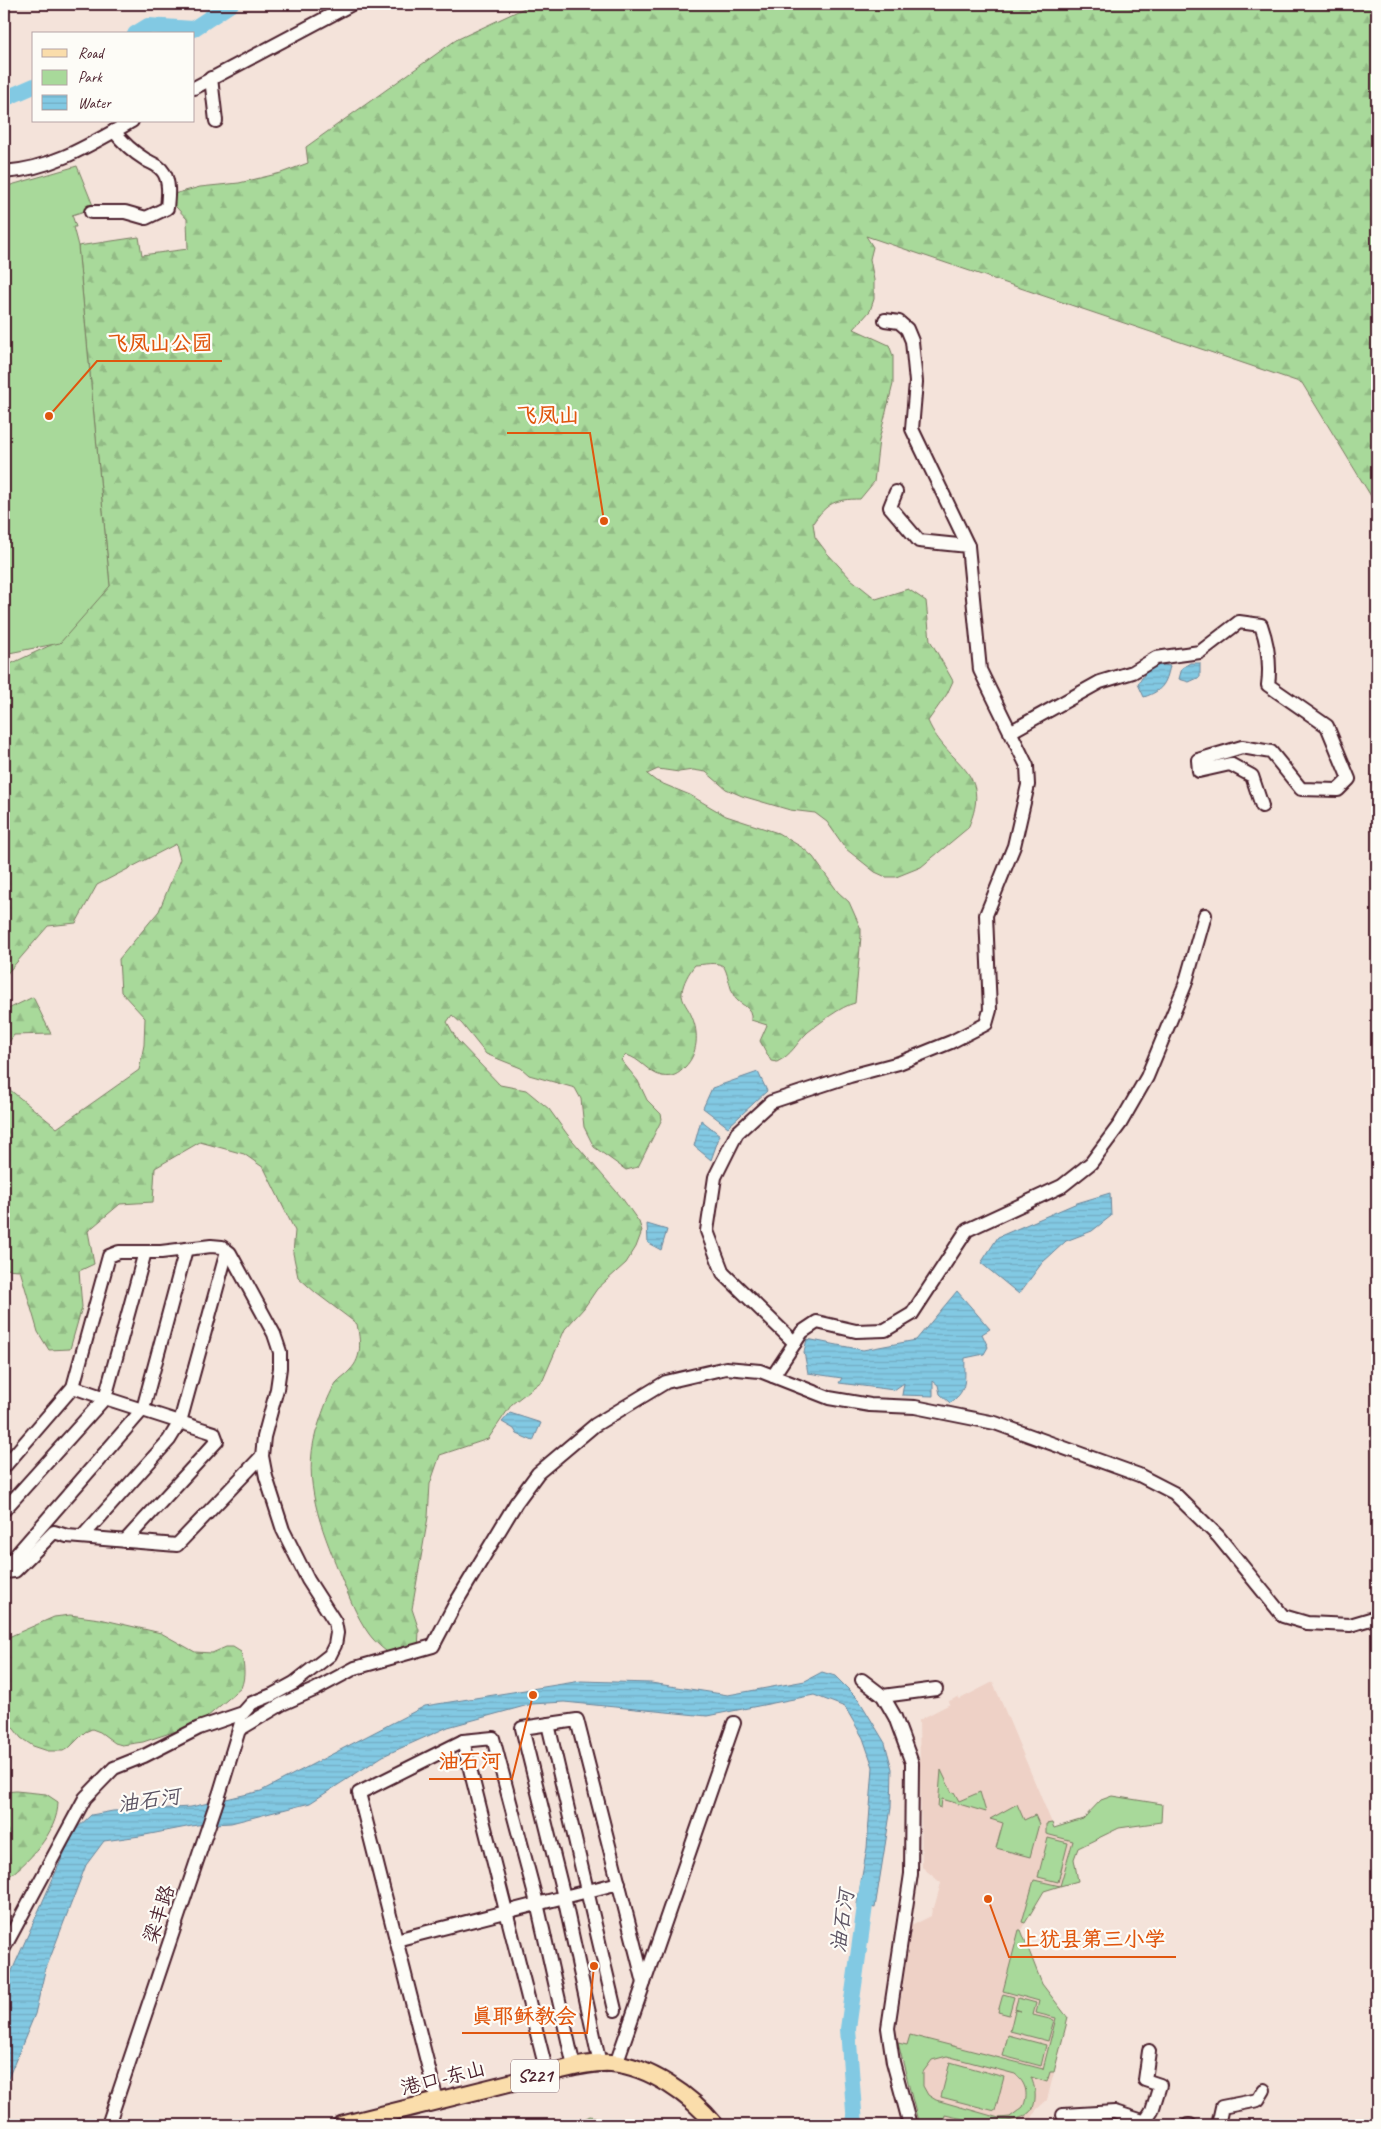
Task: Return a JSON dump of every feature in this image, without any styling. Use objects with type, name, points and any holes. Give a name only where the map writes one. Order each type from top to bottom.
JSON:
[{"type":"main road","name":"港口-东山","points":[[341,2125],[547,2073],[600,2064],[616,2064],[661,2080],[687,2096],[701,2108],[715,2125]]},
{"type":"street","points":[[195,87],[352,4]]},
{"type":"street","points":[[211,78],[216,121]]},
{"type":"street","points":[[4,172],[22,171],[64,158],[130,122]]},
{"type":"street","points":[[91,212],[125,212],[146,218],[167,208],[168,192],[165,175],[157,164],[147,161],[124,145],[114,131]]},
{"type":"street","points":[[795,1343],[723,1273],[707,1231],[714,1177],[738,1133],[771,1102],[850,1076],[898,1064],[951,1042],[986,1024],[990,1010],[986,916],[1014,846],[1028,785],[1027,766],[980,670],[968,546],[912,429],[916,382],[912,340],[907,329],[899,322],[885,320]]},
{"type":"street","points":[[896,492],[890,507],[919,541],[968,546]]},
{"type":"street","points":[[1010,732],[1100,682],[1133,672],[1156,658],[1200,652],[1239,622],[1261,625],[1267,643],[1270,670],[1268,685],[1327,726],[1349,779],[1338,790],[1301,789],[1271,752],[1242,746],[1198,760],[1199,771],[1230,764],[1252,776],[1262,806]]},
{"type":"street","points":[[773,1376],[802,1332],[817,1322],[856,1331],[885,1330],[912,1314],[967,1230],[1062,1186],[1092,1163],[1120,1124],[1147,1077],[1185,985],[1205,915]]},
{"type":"street","points":[[4,1467],[73,1387],[109,1256],[118,1252],[146,1252],[211,1246],[222,1247],[230,1253],[274,1334],[280,1352],[277,1389],[264,1437],[262,1456],[266,1477],[283,1530],[308,1580],[335,1622],[337,1634],[335,1645],[330,1655],[294,1683],[252,1703],[243,1713],[199,1728],[144,1756],[114,1768],[85,1798],[4,1948]]},
{"type":"street","points":[[4,1570],[143,1410],[186,1249]]},
{"type":"street","points":[[82,1537],[169,1440],[180,1422],[227,1251]]},
{"type":"street","points":[[4,1510],[105,1398],[146,1252]]},
{"type":"street","points":[[240,1729],[282,1704],[314,1690],[354,1668],[433,1646],[454,1606],[516,1503],[538,1473],[595,1425],[666,1382],[726,1368],[760,1371],[829,1398],[870,1405],[915,1407],[995,1423],[1138,1475],[1174,1493],[1218,1536],[1283,1616],[1306,1623],[1350,1625],[1377,1617]]},
{"type":"street","points":[[73,1387],[214,1433],[217,1441],[125,1541]]},
{"type":"street","points":[[4,1570],[15,1571],[54,1532],[82,1537],[177,1545],[262,1456]]},
{"type":"street","points":[[862,1680],[883,1696],[894,1717],[912,1763],[911,1874],[888,2028],[893,2062],[910,2125]]},
{"type":"street","points":[[883,1696],[936,1688]]},
{"type":"street","name":"梁丰路","points":[[108,2125],[220,1792],[240,1729],[243,1713]]},
{"type":"street","points":[[600,2064],[564,1897],[522,1728],[577,1720],[644,1983]]},
{"type":"street","points":[[616,2064],[734,1723]]},
{"type":"street","points":[[548,1724],[616,2010]]},
{"type":"street","points":[[437,2101],[359,1793],[463,1741],[493,1738],[537,1904],[574,2067]]},
{"type":"street","points":[[463,1741],[547,2073]]},
{"type":"street","points":[[396,1940],[619,1883]]},
{"type":"street","points":[[1063,2115],[1115,2112],[1147,2122],[1160,2085],[1145,2080],[1149,2051]]},
{"type":"street","points":[[1218,2125],[1222,2106],[1258,2100],[1264,2090]]},
{"type":"shaded area","points":[[993,1682],[1054,1828],[1083,1819],[1101,1800],[1112,1796],[1162,1804],[1161,1822],[1119,1828],[1078,1848],[1074,1859],[1078,1881],[1044,1891],[1021,1930],[1042,1984],[1068,2018],[1047,2100],[1036,2110],[1029,2125],[919,2125],[896,2034],[911,1926],[931,1916],[941,1883],[922,1867],[919,1720],[950,1704],[949,1701],[958,1697],[960,1699]]},
{"type":"green space","points":[[533,4],[1377,4],[1377,506],[1302,383],[866,236],[873,247],[870,259],[874,280],[874,299],[870,311],[854,329],[889,345],[893,356],[893,384],[879,440],[874,482],[860,499],[838,501],[827,507],[813,523],[815,537],[851,579],[876,599],[908,589],[926,601],[930,640],[953,681],[947,694],[928,721],[946,749],[972,780],[976,793],[975,808],[968,828],[921,867],[896,877],[886,877],[875,872],[846,849],[827,822],[815,813],[790,810],[742,796],[726,789],[706,772],[693,770],[679,772],[658,769],[647,774],[656,781],[690,795],[726,816],[778,833],[803,848],[813,857],[838,892],[849,902],[861,929],[861,936],[855,1003],[837,1011],[818,1024],[804,1036],[791,1052],[777,1062],[771,1061],[760,1041],[767,1025],[751,1020],[748,1008],[734,996],[723,966],[713,963],[695,965],[687,978],[682,992],[696,1030],[695,1050],[689,1062],[678,1073],[672,1076],[662,1076],[652,1072],[636,1059],[626,1055],[621,1060],[638,1081],[647,1100],[661,1114],[662,1119],[638,1167],[626,1170],[594,1147],[584,1127],[581,1099],[575,1088],[529,1075],[521,1068],[486,1054],[462,1024],[452,1015],[447,1022],[457,1040],[500,1085],[526,1090],[549,1109],[567,1134],[622,1198],[639,1222],[642,1231],[636,1247],[626,1263],[597,1289],[584,1308],[565,1329],[543,1380],[512,1404],[488,1439],[440,1455],[430,1484],[428,1517],[412,1609],[419,1630],[418,1652],[400,1661],[383,1649],[372,1638],[356,1612],[320,1521],[312,1486],[312,1451],[316,1432],[324,1407],[333,1389],[357,1360],[360,1342],[357,1324],[298,1277],[293,1253],[295,1231],[264,1168],[244,1154],[200,1142],[155,1168],[153,1202],[120,1204],[88,1231],[94,1264],[79,1271],[82,1307],[70,1349],[49,1350],[38,1332],[20,1270],[4,1269],[4,1085],[57,1128],[139,1070],[144,1045],[145,1018],[121,992],[119,959],[159,911],[180,859],[176,844],[97,885],[76,923],[48,926],[4,977],[4,667],[53,644],[110,586],[78,246],[139,237],[142,255],[188,249],[187,219],[166,196],[200,187],[239,183],[281,173],[308,163],[306,147],[456,40]]},
{"type":"green space","points":[[77,166],[94,208],[72,215],[76,227],[73,227],[78,246],[110,586],[60,643],[4,654],[4,187]]},
{"type":"green space","points":[[33,997],[51,1034],[14,1035],[4,1049],[4,1011]]},
{"type":"green space","points":[[70,1615],[100,1619],[161,1633],[195,1652],[212,1653],[226,1647],[233,1647],[241,1652],[244,1666],[243,1684],[241,1688],[200,1723],[143,1742],[122,1745],[115,1743],[100,1732],[92,1729],[85,1732],[70,1747],[63,1751],[48,1751],[33,1746],[21,1738],[4,1716],[4,1639],[54,1617]]},
{"type":"green space","points":[[941,1770],[952,1793],[954,1792],[959,1801],[980,1792],[986,1812],[942,1799],[941,1808],[938,1807]]},
{"type":"green space","points":[[16,1791],[46,1794],[58,1802],[57,1814],[40,1847],[4,1880],[4,1792]]},
{"type":"green space","points":[[1112,1796],[1162,1804],[1161,1822],[1119,1828],[1078,1848],[1074,1859],[1078,1881],[1060,1886],[1073,1841],[1046,1834],[1046,1824],[1052,1823],[1054,1828],[1083,1819],[1101,1800]]},
{"type":"green space","points":[[1017,1804],[1024,1820],[1035,1815],[1039,1824],[1030,1857],[996,1848],[1003,1823],[990,1819]]},
{"type":"green space","points":[[1048,1838],[1068,1843],[1058,1882],[1038,1877]]},
{"type":"green space","points":[[1034,1880],[1060,1886],[1044,1891],[1025,1923],[1022,1922]]},
{"type":"green space","points":[[1019,1930],[1021,1930],[1042,1984],[1068,2018],[1054,2072],[1050,2072],[1047,2082],[1031,2077],[1035,2092],[1033,2108],[1027,2115],[1006,2121],[981,2121],[945,2115],[943,2125],[919,2125],[898,2043],[907,2045],[910,2035],[1043,2069],[1056,2018],[1036,2013],[1039,2001],[1003,1991]],"holes":[[[947,2056],[1015,2074],[1024,2085],[1026,2098],[1023,2107],[1010,2117],[999,2118],[936,2100],[928,2095],[923,2086],[923,2072],[932,2060]]]},
{"type":"green space","points":[[1003,1994],[1014,1997],[1009,2015],[998,2012]]},
{"type":"green space","points":[[1018,1998],[1036,2003],[1033,2015],[1054,2020],[1048,2041],[1010,2031],[1015,2010],[1021,2011],[1015,2009]]},
{"type":"green space","points":[[1008,2035],[1046,2045],[1041,2066],[1003,2056]]},
{"type":"green space","points":[[950,2062],[1004,2077],[995,2111],[941,2097]]},
{"type":"green space","points":[[590,2116],[623,2123],[623,2125],[573,2125]]},
{"type":"water","points":[[1190,663],[1200,663],[1200,677],[1189,682],[1179,679],[1182,668]]},
{"type":"water","points":[[1150,666],[1170,666],[1165,682],[1155,692],[1144,697],[1138,684]]},
{"type":"water","points":[[758,1072],[767,1091],[728,1127],[703,1108],[712,1088]]},
{"type":"water","points":[[701,1120],[720,1135],[711,1160],[694,1146]]},
{"type":"water","points":[[1110,1193],[1111,1216],[1092,1231],[1066,1241],[1042,1263],[1019,1294],[981,1263],[998,1237],[1077,1203]]},
{"type":"water","points":[[647,1224],[667,1230],[661,1250],[648,1243]]},
{"type":"water","points":[[957,1291],[990,1329],[982,1334],[988,1347],[984,1354],[965,1358],[963,1388],[950,1403],[940,1394],[938,1385],[933,1381],[933,1396],[902,1395],[904,1383],[894,1390],[839,1383],[842,1378],[808,1373],[804,1352],[807,1339],[863,1350],[916,1340]]},
{"type":"water","points":[[510,1413],[541,1423],[533,1441],[517,1434],[514,1429],[502,1422]]},
{"type":"water","points":[[822,1672],[835,1676],[859,1700],[885,1743],[892,1769],[891,1808],[875,1908],[857,1904],[867,1848],[873,1767],[863,1738],[845,1707],[814,1695],[707,1716],[564,1702],[532,1704],[448,1727],[383,1756],[310,1803],[231,1823],[197,1825],[104,1841],[86,1865],[45,1971],[35,2014],[4,2088],[4,2001],[11,1973],[74,1831],[91,1815],[113,1811],[191,1807],[261,1791],[425,1706],[581,1681],[651,1683],[728,1695],[805,1681]]},
{"type":"waterway","points":[[138,32],[148,26],[193,29],[231,4]]},
{"type":"waterway","points":[[4,99],[32,87]]},
{"type":"waterway","name":"油石河","points":[[855,2125],[848,2029],[868,1884]]},
{"type":"place","name":"飞凤山公园","points":[[49,416]]},
{"type":"place","name":"飞凤山","points":[[604,521]]},
{"type":"place","name":"油石河","points":[[533,1695]]},
{"type":"place","name":"上犹县第三小学","points":[[988,1899]]},
{"type":"place","name":"真耶稣教会","points":[[594,1966]]}]
